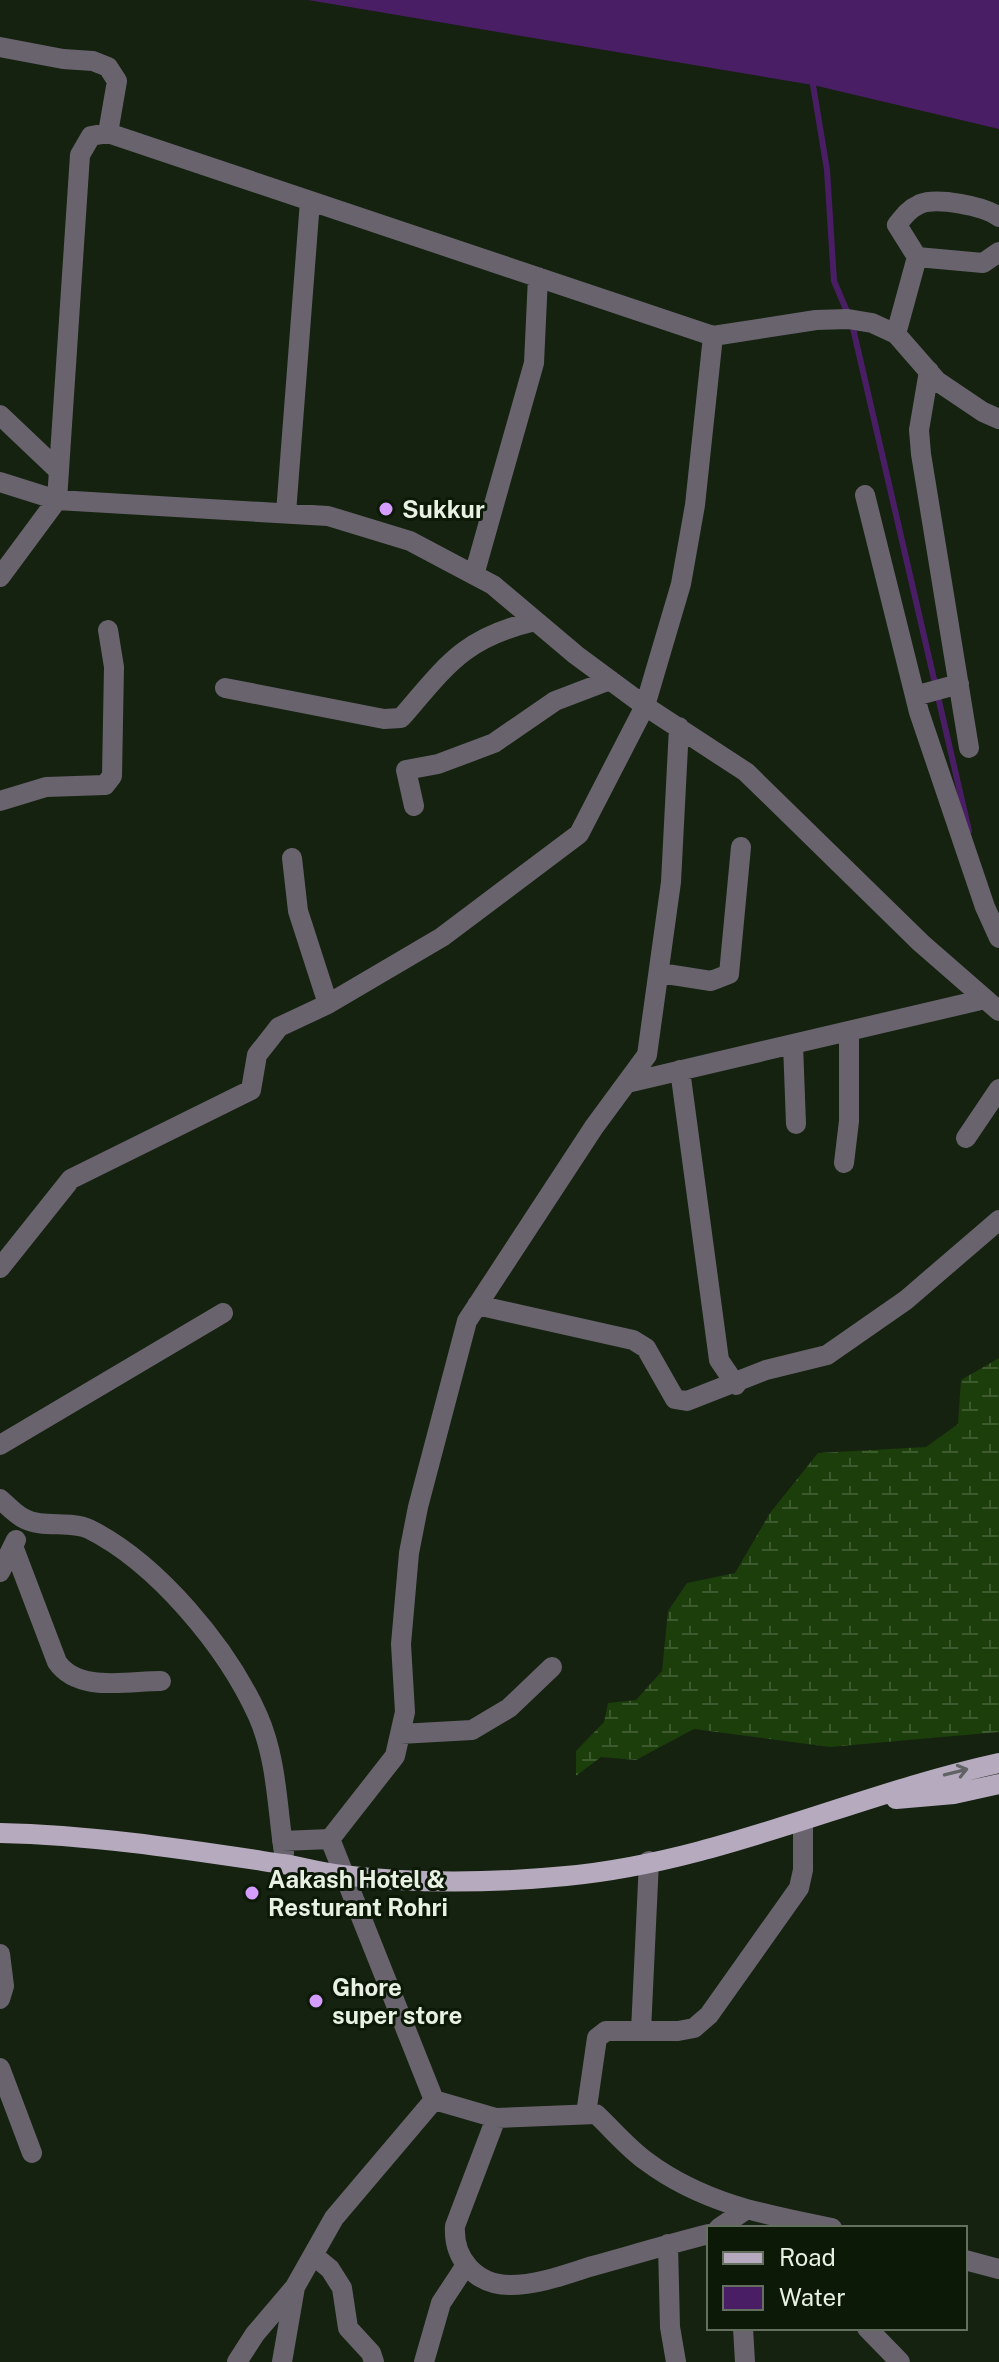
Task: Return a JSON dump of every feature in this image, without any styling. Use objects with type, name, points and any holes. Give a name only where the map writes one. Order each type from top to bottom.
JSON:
[{"type":"main road","points":[[0,1833],[57,1835],[286,1865],[342,1876],[444,1881],[568,1876],[690,1854],[803,1822],[949,1773],[999,1763]]},
{"type":"main road","points":[[860,1803],[954,1794],[999,1784]]},
{"type":"street","points":[[0,47],[63,59],[93,61],[108,67],[117,81],[108,133]]},
{"type":"street","points":[[0,577],[57,500],[80,155],[91,136],[108,133],[713,336],[816,320],[848,319],[872,323],[896,334],[929,371],[983,412],[999,419]]},
{"type":"street","points":[[286,513],[310,201]]},
{"type":"street","points":[[896,334],[917,257],[897,225],[908,210],[924,202],[976,206],[999,217]]},
{"type":"street","points":[[917,257],[983,263],[999,252]]},
{"type":"street","points":[[474,575],[534,363],[538,277]]},
{"type":"street","points":[[0,1268],[71,1179],[251,1090],[257,1055],[279,1027],[328,1004],[442,937],[579,834],[645,706],[681,584],[695,505],[713,336]]},
{"type":"street","points":[[929,371],[919,430],[921,454],[954,686],[969,748]]},
{"type":"street","points":[[0,415],[59,471]]},
{"type":"street","points":[[0,482],[57,500],[328,516],[410,541],[493,585],[645,706],[746,772],[921,943],[992,1005]]},
{"type":"street","points":[[865,495],[920,695],[985,907],[999,938]]},
{"type":"street","points":[[225,688],[384,719],[401,718],[465,647],[498,629],[535,621]]},
{"type":"street","points":[[0,801],[46,787],[105,785],[112,776],[114,667],[108,630]]},
{"type":"street","points":[[414,806],[406,770],[438,764],[494,743],[555,701],[610,680]]},
{"type":"street","points":[[920,695],[954,686]]},
{"type":"street","points":[[282,1841],[330,1839],[395,1756],[405,1712],[401,1644],[415,1520],[467,1321],[647,1055],[671,882],[679,727]]},
{"type":"street","points":[[660,973],[711,981],[729,974],[741,847]]},
{"type":"street","points":[[292,858],[298,911],[328,1004]]},
{"type":"street","points":[[627,1083],[849,1031],[992,1005]]},
{"type":"street","points":[[844,1163],[849,1121],[849,1031]]},
{"type":"street","points":[[793,1044],[796,1124]]},
{"type":"street","points":[[680,1070],[719,1360],[736,1385]]},
{"type":"street","points":[[966,1138],[999,1089]]},
{"type":"street","points":[[477,1305],[633,1340],[646,1348],[675,1399],[687,1401],[736,1385],[766,1370],[827,1355],[906,1300],[999,1220]]},
{"type":"street","points":[[0,1445],[223,1313]]},
{"type":"street","points":[[0,1479],[1,1500],[25,1520],[86,1527],[126,1553],[197,1618],[228,1662],[258,1717],[275,1775],[286,1865]]},
{"type":"street","points":[[0,1572],[25,1520]]},
{"type":"street","points":[[13,1546],[57,1662],[66,1676],[84,1681],[161,1681]]},
{"type":"street","points":[[400,1734],[472,1730],[509,1708],[552,1667]]},
{"type":"street","points":[[586,2114],[597,2038],[606,2031],[694,2028],[709,2015],[799,1888],[803,1870],[803,1822]]},
{"type":"street","points":[[330,1839],[342,1876],[434,2100]]},
{"type":"street","points":[[641,2031],[649,1861]]},
{"type":"street","points":[[0,1954],[4,1986],[0,1999]]},
{"type":"street","points":[[0,2068],[32,2153]]},
{"type":"street","points":[[434,2100],[496,2118],[596,2114],[643,2160],[736,2219],[759,2226]]},
{"type":"street","points":[[237,2362],[255,2334],[295,2287],[334,2218],[434,2100]]},
{"type":"street","points":[[496,2118],[460,2204],[455,2226],[454,2242],[466,2265],[476,2276],[508,2286],[541,2282],[707,2234]]},
{"type":"street","points":[[736,2219],[811,2226]]},
{"type":"street","points":[[668,2244],[670,2327],[676,2362]]},
{"type":"street","points":[[313,2255],[330,2269],[342,2288],[348,2328],[371,2353],[374,2362]]},
{"type":"street","points":[[967,2261],[999,2269]]},
{"type":"street","points":[[424,2362],[441,2303],[466,2265]]},
{"type":"street","points":[[282,2362],[295,2287]]},
{"type":"street","points":[[743,2330],[745,2362]]},
{"type":"street","points":[[869,2330],[900,2362]]},
{"type":"green space","points":[[999,1358],[999,1732],[830,1747],[694,1729],[636,1760],[601,1757],[576,1776],[576,1751],[604,1722],[608,1703],[636,1700],[662,1671],[668,1611],[687,1583],[735,1573],[770,1513],[818,1453],[926,1447],[958,1424],[961,1380]]},
{"type":"water","points":[[308,0],[999,0],[999,129],[813,85]]},
{"type":"waterway","points":[[813,85],[827,170],[834,281],[848,314]]},
{"type":"waterway","points":[[852,324],[969,831]]},
{"type":"place","name":"Sukkur","points":[[386,509]]},
{"type":"place","name":"Aakash Hotel & Resturant Rohri","points":[[252,1893]]},
{"type":"place","name":"Ghore super store","points":[[316,2001]]}]
